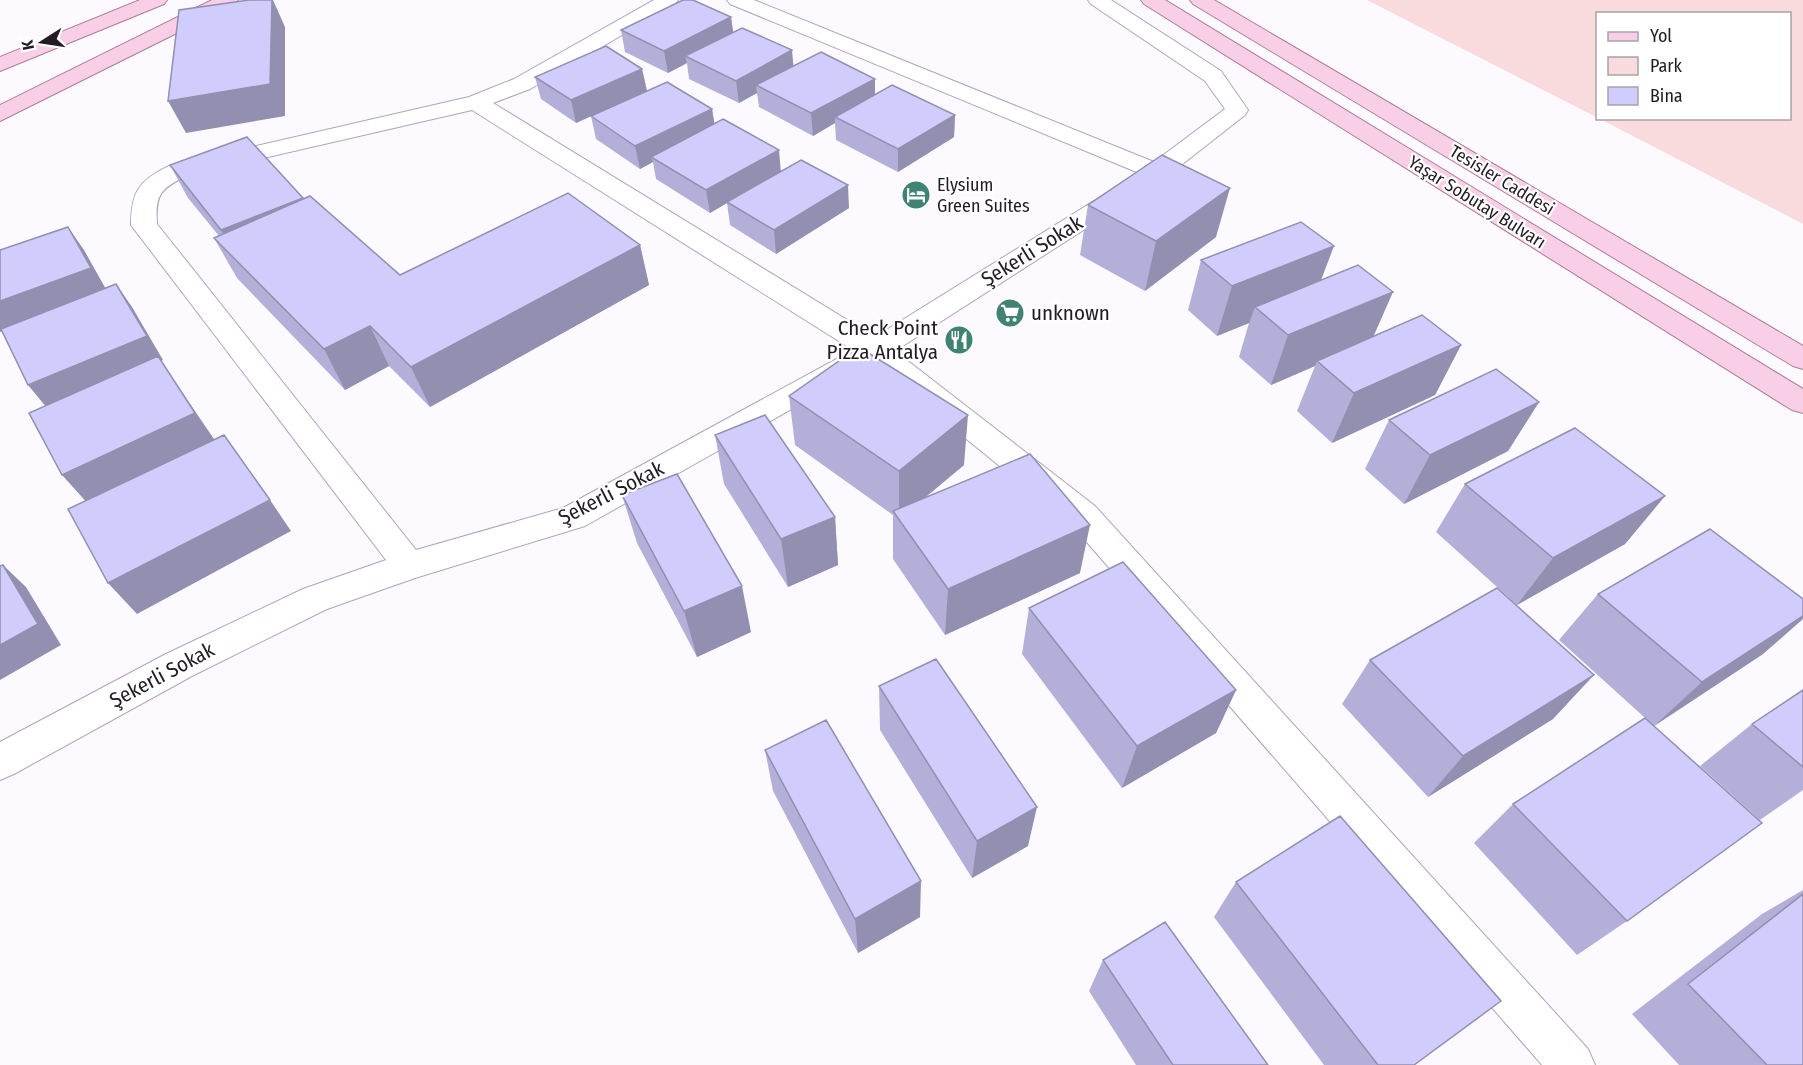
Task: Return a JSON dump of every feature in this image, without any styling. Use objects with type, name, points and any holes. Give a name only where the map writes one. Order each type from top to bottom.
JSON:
[{"type":"main road","points":[[0,65],[157,0]]},
{"type":"main road","points":[[0,114],[228,0]]},
{"type":"main road","name":"Yaşar Sobutay Bulvarı","points":[[1151,0],[1803,403]]},
{"type":"main road","name":"Tesisler Caddesi","points":[[1200,0],[1803,359]]},
{"type":"street","points":[[409,567],[144,225],[143,202],[157,181],[178,171],[476,102],[522,84],[668,0]]},
{"type":"street","points":[[737,0],[1157,172]]},
{"type":"street","name":"Şekerli Sokak","points":[[0,762],[179,664],[315,599],[409,567],[573,517],[875,350],[1157,172],[1237,110],[1213,76],[1098,0]]},
{"type":"street","points":[[476,102],[875,350],[1083,515],[1572,1065]]},
{"type":"green space","points":[[1367,0],[1803,0],[1803,224],[1602,120],[1791,120],[1791,12],[1596,12],[1596,117]]},
{"type":"building","points":[[249,0],[272,0],[270,84],[168,101],[179,10]]},
{"type":"building","points":[[683,0],[693,0],[731,17],[664,51],[621,30]]},
{"type":"building","points":[[742,28],[792,50],[736,81],[685,56]]},
{"type":"building","points":[[606,46],[642,69],[571,100],[535,77]]},
{"type":"building","points":[[821,52],[875,79],[811,113],[756,85]]},
{"type":"building","points":[[667,82],[712,109],[635,146],[591,116]]},
{"type":"building","points":[[892,85],[955,115],[898,149],[835,117]]},
{"type":"building","points":[[723,119],[779,150],[706,190],[651,157]]},
{"type":"building","points":[[247,137],[303,198],[221,230],[170,165]]},
{"type":"building","points":[[1162,155],[1230,188],[1156,241],[1088,205]]},
{"type":"building","points":[[801,160],[848,185],[774,230],[727,202]]},
{"type":"building","points":[[568,193],[640,245],[411,367],[370,326],[324,349],[214,238],[310,196],[400,275]]},
{"type":"building","points":[[1301,222],[1334,246],[1232,286],[1201,260]]},
{"type":"building","points":[[68,227],[91,268],[0,301],[0,250]]},
{"type":"building","points":[[1358,265],[1393,292],[1288,335],[1255,307]]},
{"type":"building","points":[[116,284],[147,336],[28,385],[1,329]]},
{"type":"building","points":[[1422,315],[1461,345],[1354,393],[1317,361]]},
{"type":"building","points":[[859,347],[968,415],[899,471],[789,396]]},
{"type":"building","points":[[158,356],[195,413],[62,475],[29,413]]},
{"type":"building","points":[[1496,369],[1539,402],[1430,455],[1389,420]]},
{"type":"building","points":[[765,415],[835,517],[781,539],[715,435]]},
{"type":"building","points":[[1575,428],[1665,496],[1553,558],[1465,484]]},
{"type":"building","points":[[224,435],[270,500],[108,583],[68,509]]},
{"type":"building","points":[[1030,454],[1090,525],[948,589],[893,511]]},
{"type":"building","points":[[677,474],[742,586],[684,611],[622,495]]},
{"type":"building","points":[[1710,529],[1803,599],[1803,616],[1702,682],[1598,594]]},
{"type":"building","points":[[1123,562],[1236,690],[1137,746],[1029,608]]},
{"type":"building","points":[[3,565],[38,624],[0,645],[0,566]]},
{"type":"building","points":[[1497,588],[1594,675],[1463,756],[1370,660]]},
{"type":"building","points":[[936,659],[1037,807],[977,841],[879,686]]},
{"type":"building","points":[[1803,690],[1803,767],[1752,724]]},
{"type":"building","points":[[1645,718],[1762,823],[1627,921],[1513,804]]},
{"type":"building","points":[[826,720],[921,881],[855,919],[765,750]]},
{"type":"building","points":[[1340,816],[1501,1001],[1414,1065],[1378,1065],[1236,882]]},
{"type":"building","points":[[1803,894],[1803,1065],[1767,1065],[1688,984]]},
{"type":"building","points":[[1165,922],[1268,1065],[1173,1065],[1103,960]]},
{"type":"place","name":"Elysium Green Suites","points":[[916,195]]},
{"type":"place","name":"unknown","points":[[1010,313]]},
{"type":"place","name":"Check Point Pizza Antalya","points":[[959,340]]}]
